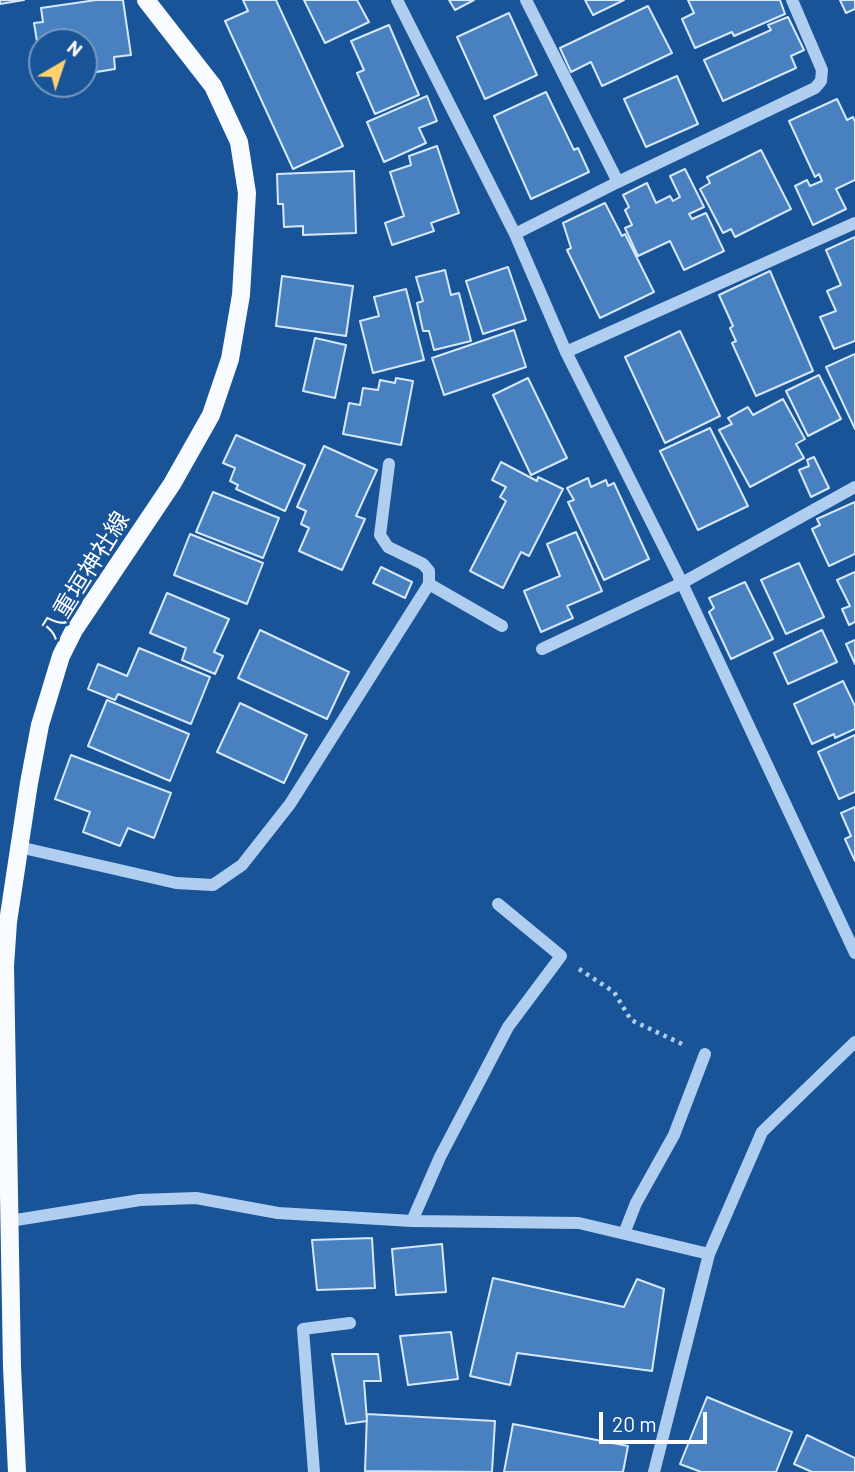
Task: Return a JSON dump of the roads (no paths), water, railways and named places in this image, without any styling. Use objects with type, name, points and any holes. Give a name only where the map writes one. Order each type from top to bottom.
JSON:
[{"type":"main road","name":"八重垣神社線","points":[[18,1472],[6,1368],[9,1221],[5,966],[8,922],[19,846],[40,725],[61,656],[74,630],[172,484],[211,415],[230,359],[241,295],[247,193],[239,142],[213,86],[146,0]]},
{"type":"street","points":[[397,0],[515,234],[566,352],[682,583],[855,953]]},
{"type":"street","points":[[526,0],[618,182]]},
{"type":"street","points":[[515,234],[815,89],[821,81],[822,70],[792,0]]},
{"type":"street","points":[[566,352],[855,223]]},
{"type":"street","points":[[19,846],[176,883],[213,885],[228,878],[242,865],[290,804],[429,584],[429,571],[423,564],[388,547],[380,535],[389,464]]},
{"type":"street","points":[[542,649],[682,583],[855,487]]},
{"type":"street","points":[[429,584],[502,626]]},
{"type":"street","points":[[412,1221],[440,1157],[508,1027],[561,956],[498,904]]},
{"type":"street","points":[[654,1472],[709,1254],[762,1132],[855,1042]]},
{"type":"street","points":[[625,1231],[636,1203],[674,1135],[705,1054]]},
{"type":"street","points":[[9,1221],[140,1200],[196,1198],[278,1213],[412,1221],[579,1223],[625,1231],[709,1254]]},
{"type":"street","points":[[314,1472],[303,1329],[349,1323]]}]
